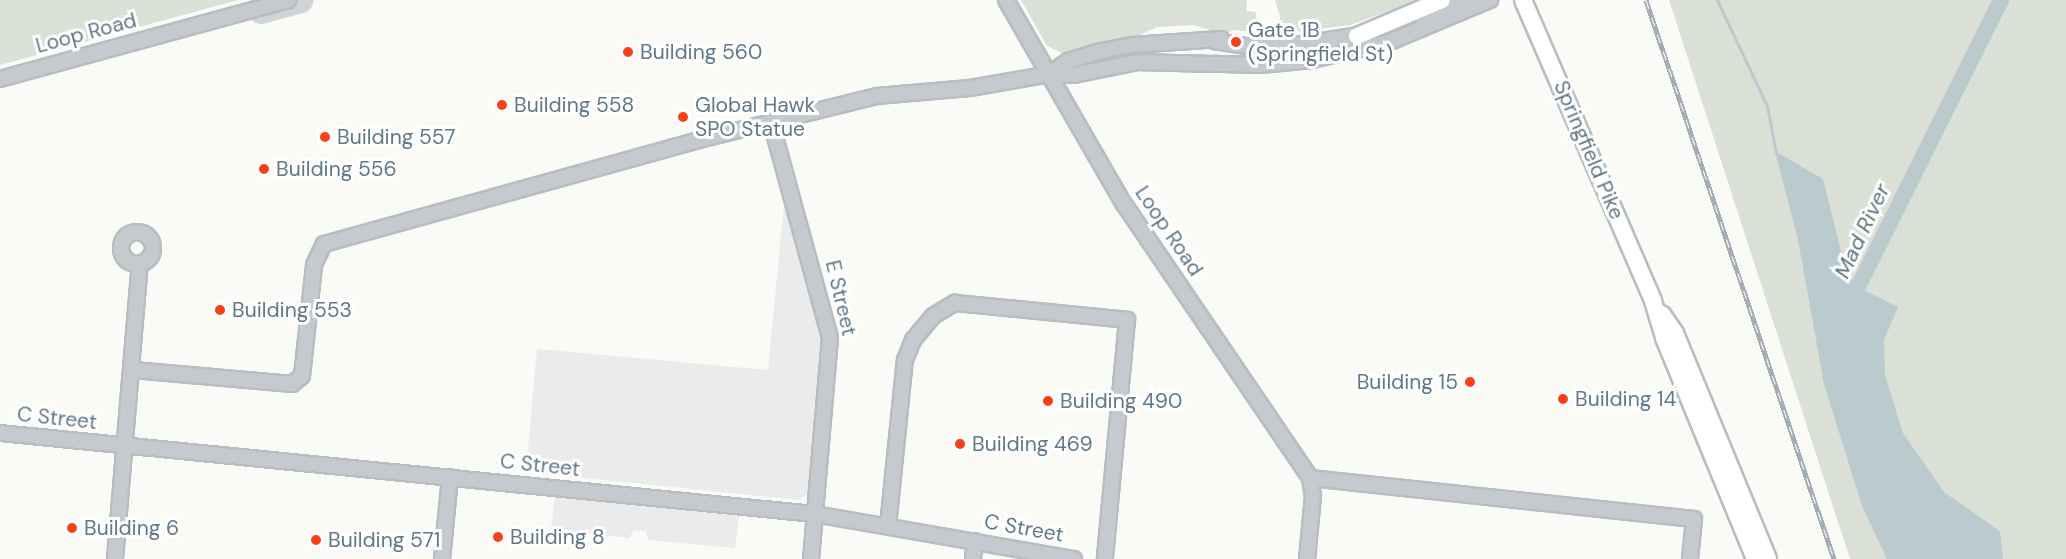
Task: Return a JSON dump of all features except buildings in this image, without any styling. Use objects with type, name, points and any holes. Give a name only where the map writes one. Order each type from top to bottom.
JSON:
[{"type":"main road","points":[[1357,36],[1442,0]]},
{"type":"main road","name":"Springfield Pike","points":[[1523,0],[1653,301],[1717,471],[1755,559]]},
{"type":"main road","name":"Springfield Pike","points":[[1653,301],[1675,333],[1768,559]]},
{"type":"street","name":"Loop Road","points":[[0,79],[288,0]]},
{"type":"street","name":"Loop Road","points":[[1006,0],[1137,224],[1310,478]]},
{"type":"street","points":[[1050,74],[1068,61],[1112,49],[1233,38],[1262,45],[1303,44],[1357,36],[1408,22],[1464,0]]},
{"type":"street","points":[[133,370],[292,384],[302,376],[314,265],[324,244],[771,122],[877,96],[970,88],[1050,74],[1074,75],[1158,60],[1261,65],[1312,60],[1387,43],[1490,0]]},
{"type":"street","name":"E Street","points":[[771,122],[830,338],[811,559]]},
{"type":"street","points":[[115,559],[133,370],[140,264]]},
{"type":"street","points":[[888,526],[905,360],[913,340],[933,315],[955,303],[1127,320],[1105,559]]},
{"type":"street","name":"C Street","points":[[0,434],[815,514],[1074,559]]},
{"type":"street","points":[[442,559],[450,477]]},
{"type":"street","points":[[1307,559],[1313,496],[1310,478],[1694,519],[1690,559]]},
{"type":"street","points":[[974,559],[975,541]]},
{"type":"shaded area","points":[[0,0],[238,0],[0,65]]},
{"type":"shaded area","points":[[1021,0],[1247,0],[1246,11],[1256,12],[1256,28],[1255,32],[1232,30],[1227,35],[1193,25],[1157,27],[1133,38],[1062,53],[1047,46]]},
{"type":"shaded area","points":[[1275,0],[1420,0],[1350,25],[1278,34],[1280,16]]},
{"type":"shaded area","points":[[1669,0],[2066,0],[2066,559],[1850,559]]},
{"type":"shaded area","points":[[1775,151],[1823,179],[1846,271],[1858,287],[1898,307],[1884,340],[1885,375],[1903,433],[1944,492],[2000,531],[2003,559],[1887,559],[1862,506],[1824,384],[1798,240]]},
{"type":"shaded area","points":[[785,194],[824,340],[810,492],[799,500],[526,472],[537,349],[768,370]]},
{"type":"shaded area","points":[[555,496],[739,516],[735,548],[648,540],[646,531],[634,530],[629,538],[551,530]]},
{"type":"waterway","points":[[1717,0],[1767,106],[1776,153]]},
{"type":"waterway","name":"Mad River","points":[[1855,308],[1858,287],[2001,0]]},
{"type":"taxiway","points":[[261,11],[301,0]]},
{"type":"railway","points":[[1646,0],[1834,559]]},
{"type":"place","name":"Gate 1B (Springfield St)","points":[[1236,42]]},
{"type":"place","name":"Building 560","points":[[628,52]]},
{"type":"place","name":"Building 558","points":[[502,105]]},
{"type":"place","name":"Global Hawk SPO Statue","points":[[683,117]]},
{"type":"place","name":"Building 557","points":[[325,137]]},
{"type":"place","name":"Building 556","points":[[264,169]]},
{"type":"place","name":"Building 553","points":[[220,310]]},
{"type":"place","name":"Building 15","points":[[1470,382]]},
{"type":"place","name":"Building 14","points":[[1563,399]]},
{"type":"place","name":"Building 490","points":[[1048,401]]},
{"type":"place","name":"Building 469","points":[[960,444]]},
{"type":"place","name":"Building 6","points":[[72,528]]},
{"type":"place","name":"Building 8","points":[[498,537]]},
{"type":"place","name":"Building 571","points":[[316,540]]}]
